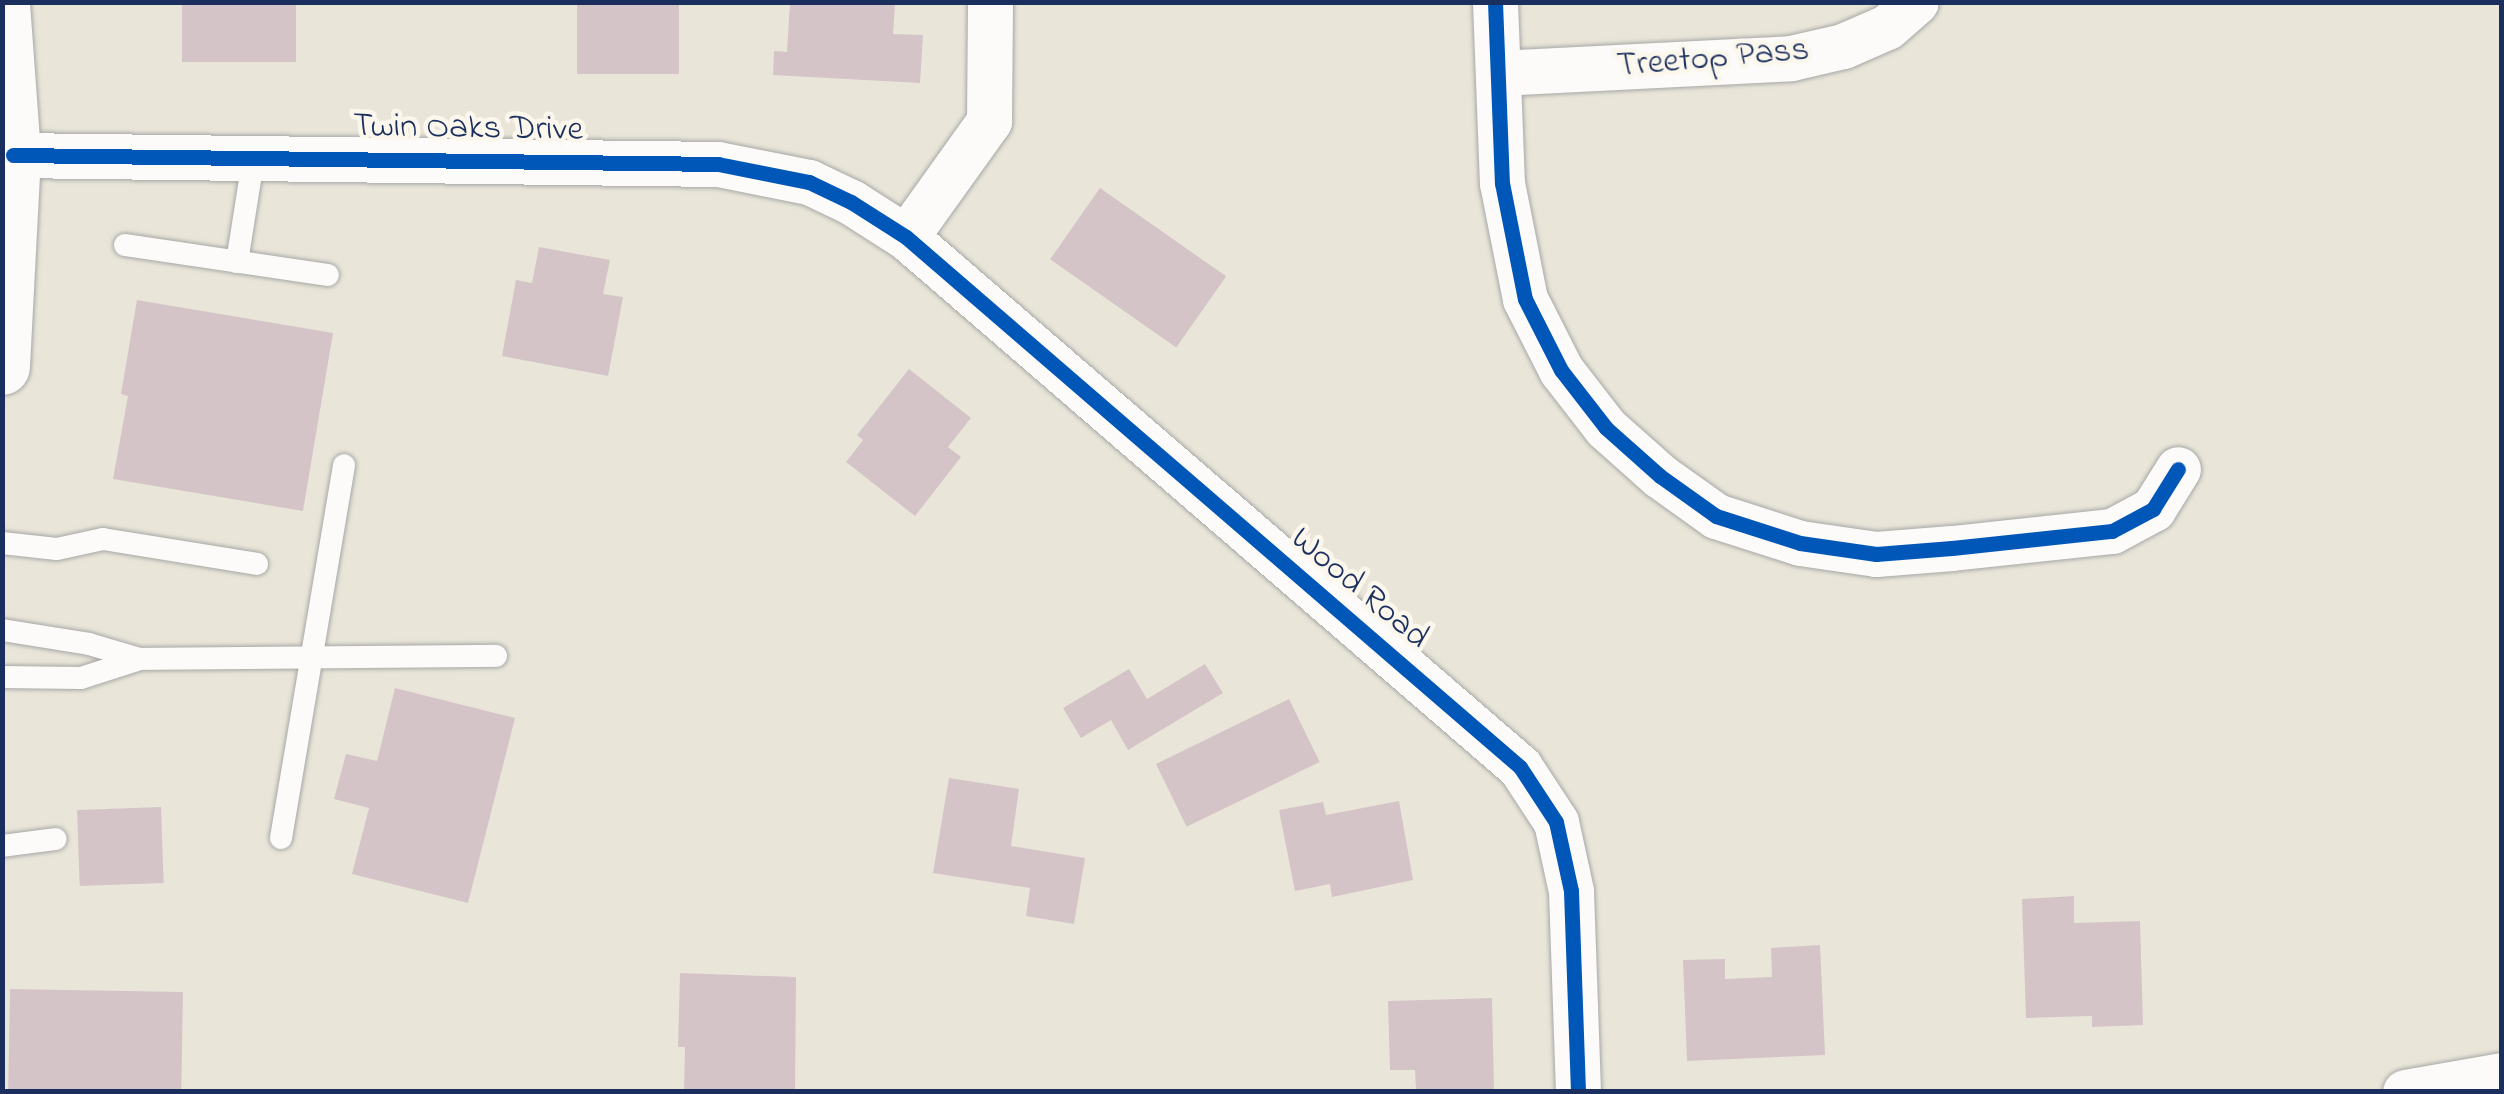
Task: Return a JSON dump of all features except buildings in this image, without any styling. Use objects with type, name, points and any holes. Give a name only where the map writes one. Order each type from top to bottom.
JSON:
[{"type":"street","points":[[906,237],[989,121],[990,2]]},
{"type":"street","points":[[1495,2],[1502,183],[1525,299],[1561,370],[1606,428],[1660,476],[1716,516],[1800,543],[1876,554],[1952,548],[2112,530],[2153,508],[2178,469]]},
{"type":"street","name":"Treetop Pass","points":[[1498,73],[1790,58],[1843,46],[1887,27],[1916,2]]},
{"type":"street","points":[[2,4],[13,156],[2,368]]},
{"type":"street","name":"Twin Oaks Drive","points":[[13,156],[254,155],[718,164],[809,182],[851,202],[906,237]]},
{"type":"street","name":"Wood Road","points":[[906,237],[1520,767],[1556,822],[1571,891],[1578,1092]]},
{"type":"street","points":[[2406,1092],[2502,1075]]},
{"type":"lane","points":[[237,262],[254,155]]},
{"type":"lane","points":[[126,245],[328,274]]},
{"type":"lane","points":[[281,838],[344,465]]},
{"type":"lane","points":[[2,542],[57,548],[103,539],[257,564]]},
{"type":"lane","points":[[2,630],[89,644],[140,660]]},
{"type":"lane","points":[[2,676],[81,678],[140,660],[496,656]]},
{"type":"lane","points":[[2,846],[56,840]]},
{"type":"cycle path","points":[[1495,2],[1502,183],[1525,299],[1561,370],[1606,428],[1660,476],[1716,516],[1800,543],[1876,554],[1952,548],[2112,531],[2153,509],[2178,469]]},
{"type":"cycle path","points":[[13,155],[718,164],[809,182],[851,202],[906,237],[1520,767],[1556,822],[1571,891],[1578,1092]]}]
